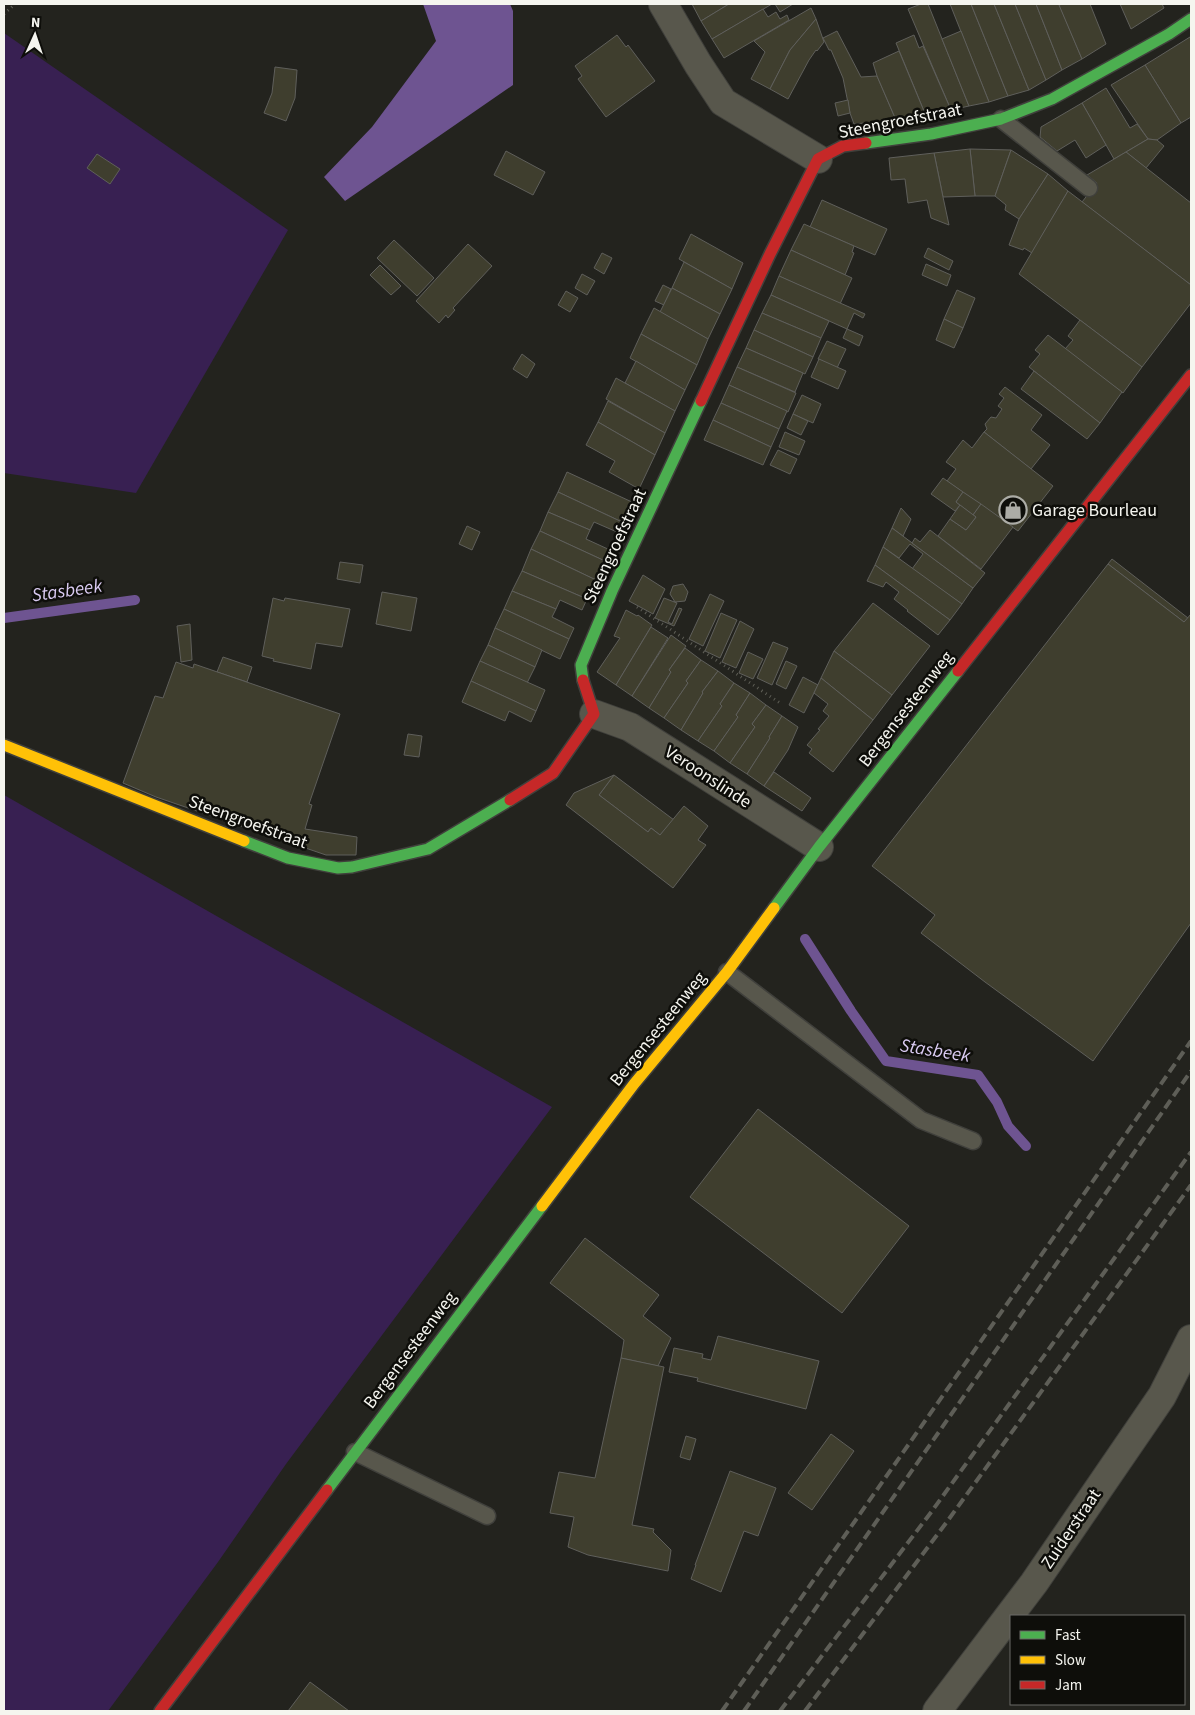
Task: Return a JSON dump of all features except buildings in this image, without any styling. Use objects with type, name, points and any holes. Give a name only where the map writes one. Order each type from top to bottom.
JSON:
[{"type":"main road","name":"Steengroefstraat","points":[[4,745],[288,858],[338,868],[352,867],[428,849],[502,805],[552,773],[594,714],[584,686],[582,665],[612,591],[770,254],[818,159],[843,146],[931,134],[1001,119],[1052,99],[1169,34],[1191,19]]},
{"type":"main road","name":"Bergensesteenweg","points":[[160,1711],[634,1084],[727,972],[819,848],[1191,375]]},
{"type":"street","points":[[663,4],[723,102],[818,159]]},
{"type":"street","name":"Veroonslinde","points":[[594,714],[630,727],[819,848]]},
{"type":"street","name":"Zuiderstraat","points":[[937,1711],[1040,1575],[1162,1396],[1191,1339]]},
{"type":"lane","points":[[1001,119],[1089,188]]},
{"type":"lane","points":[[727,972],[921,1120],[973,1141]]},
{"type":"lane","points":[[355,1452],[486,1516]]},
{"type":"path","points":[[4,14],[14,4]]},
{"type":"path","points":[[612,591],[780,703]]},
{"type":"shaded area","points":[[423,4],[510,4],[513,11],[513,85],[345,201],[324,177],[372,127],[436,41]]},
{"type":"shaded area","points":[[4,33],[288,230],[136,493],[4,473]]},
{"type":"shaded area","points":[[4,795],[552,1107],[286,1464],[218,1562],[108,1711],[4,1711]]},
{"type":"waterway","name":"Stasbeek","points":[[4,618],[135,600]]},
{"type":"waterway","name":"Stasbeek","points":[[805,939],[851,1011],[886,1061],[978,1075],[997,1102],[1008,1126],[1026,1146]]},
{"type":"railway","points":[[722,1711],[1191,1041]]},
{"type":"railway","points":[[744,1711],[1191,1071]]},
{"type":"railway","points":[[780,1711],[932,1511],[1191,1152]]},
{"type":"railway","points":[[805,1711],[946,1523],[1191,1185]]},
{"type":"traffic: fast","points":[[866,143],[931,134],[1001,119],[1052,99],[1169,34],[1191,19]]},
{"type":"traffic: fast","points":[[583,680],[581,665],[612,591],[701,401]]},
{"type":"traffic: fast","points":[[774,908],[819,847],[958,671]]},
{"type":"traffic: fast","points":[[244,841],[288,858],[338,868],[352,867],[428,849],[510,800]]},
{"type":"traffic: fast","points":[[327,1490],[542,1206]]},
{"type":"traffic: slow","points":[[4,745],[244,841]]},
{"type":"traffic: slow","points":[[542,1206],[634,1084],[727,972],[774,908]]},
{"type":"traffic: jam","points":[[701,401],[770,254],[818,159],[843,146],[866,143]]},
{"type":"traffic: jam","points":[[958,671],[1191,375]]},
{"type":"traffic: jam","points":[[510,800],[553,773],[594,714],[583,680]]},
{"type":"traffic: jam","points":[[160,1711],[327,1490]]},
{"type":"place","name":"Garage Bourleau","points":[[1013,510]]}]
